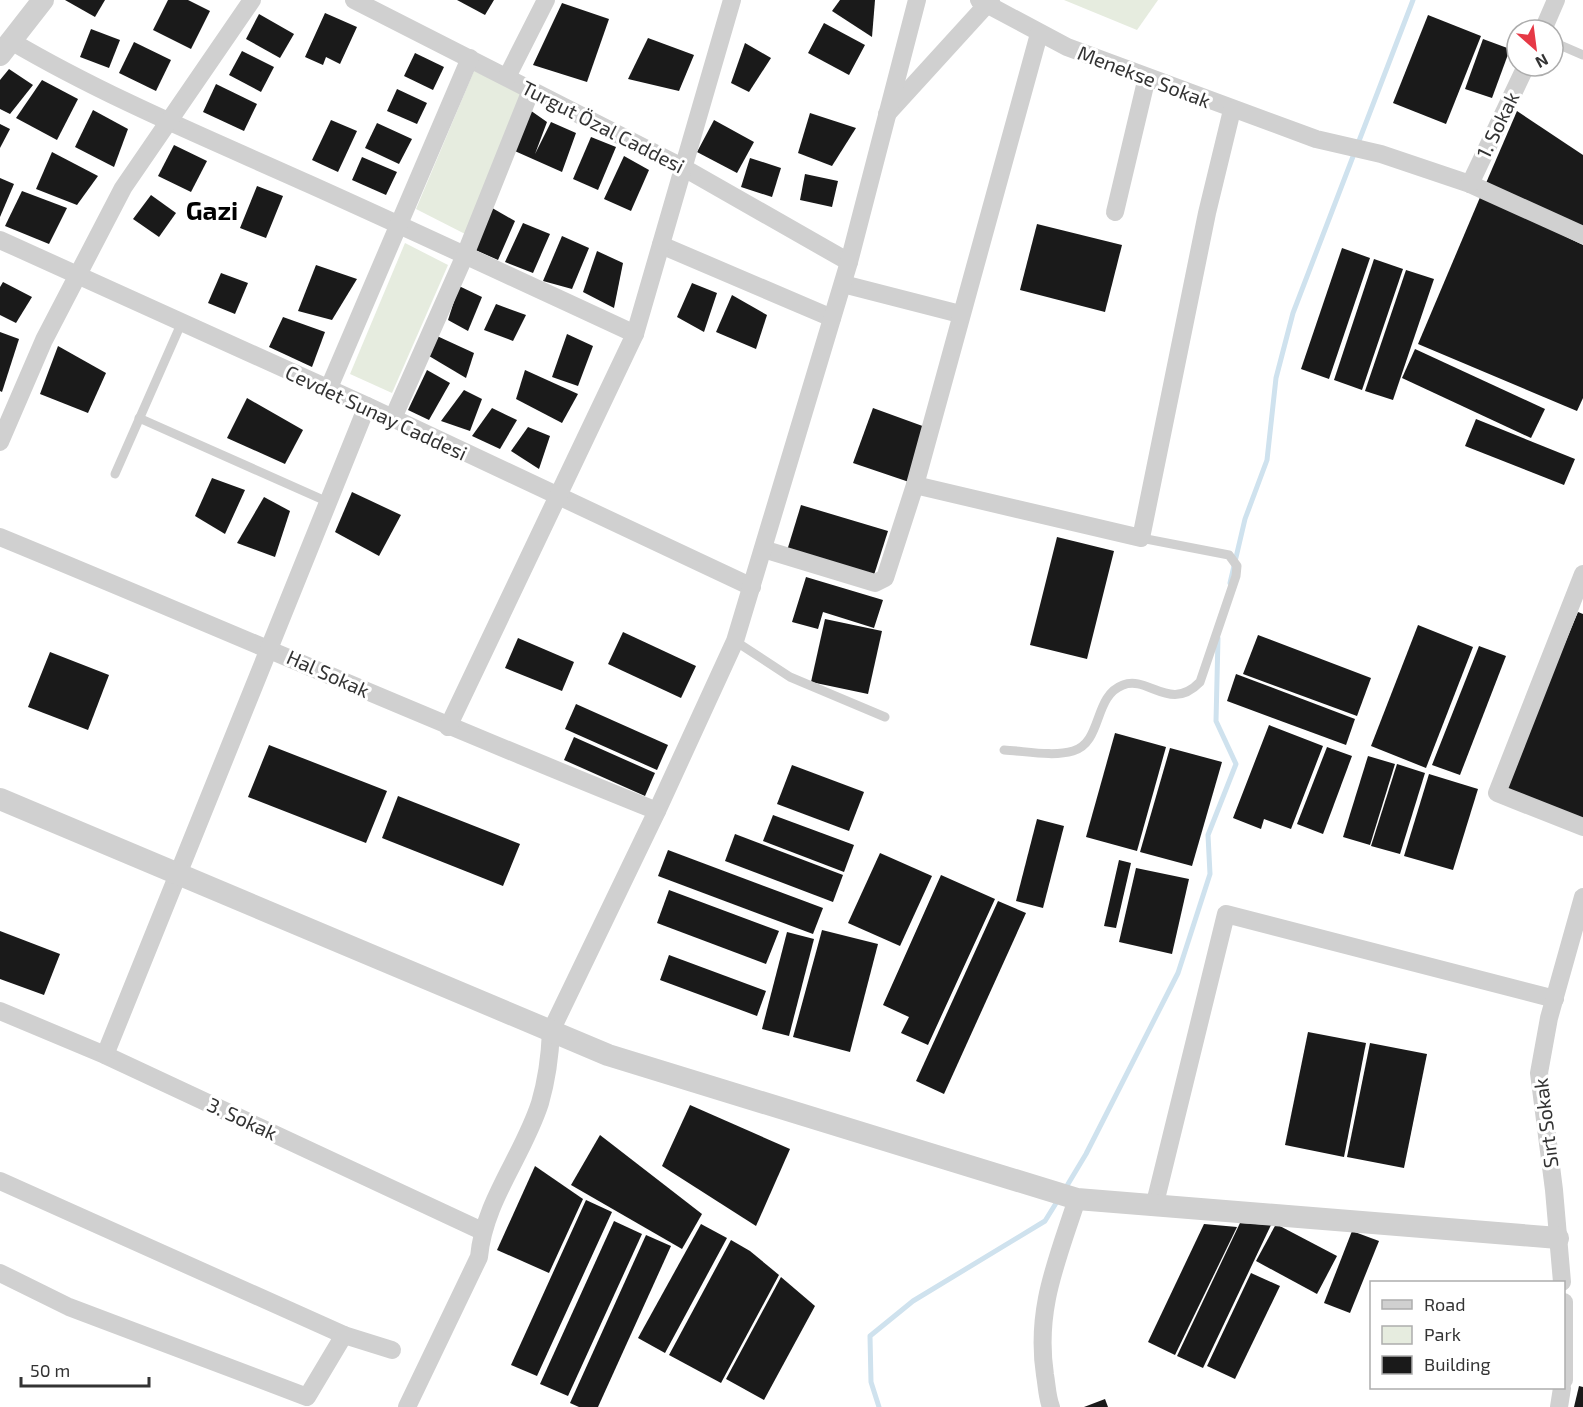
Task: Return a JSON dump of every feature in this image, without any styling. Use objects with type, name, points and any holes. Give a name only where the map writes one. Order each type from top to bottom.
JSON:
[{"type":"street","points":[[43,0],[6,48],[56,68],[635,334]]},
{"type":"street","points":[[0,442],[44,340],[123,188],[252,0]]},
{"type":"street","name":"Turgut Özal Caddesi","points":[[354,0],[684,168],[849,262]]},
{"type":"street","points":[[507,77],[546,0]]},
{"type":"street","points":[[448,728],[635,334],[732,0]]},
{"type":"street","points":[[407,1407],[479,1257],[482,1231],[539,1105],[550,1063],[550,1031],[657,811],[735,640],[843,284],[917,0]]},
{"type":"street","points":[[1548,18],[1556,0]]},
{"type":"street","points":[[885,117],[986,1]]},
{"type":"street","name":"Menekse Sokak","points":[[986,1],[1039,34],[1147,77],[1316,139],[1381,154],[1470,184],[1583,235]]},
{"type":"street","points":[[763,549],[874,583],[885,578],[915,485],[960,314],[1017,122],[1039,34]]},
{"type":"street","points":[[328,390],[401,225],[470,58]]},
{"type":"street","points":[[1115,212],[1147,77]]},
{"type":"street","name":"1. Sokak","points":[[1470,184],[1520,78]]},
{"type":"street","points":[[393,418],[465,255],[531,90]]},
{"type":"street","points":[[915,485],[1141,538],[1207,213],[1232,110]]},
{"type":"street","name":"Cevdet Sunay Caddesi","points":[[0,240],[181,324],[367,406],[752,587]]},
{"type":"street","points":[[661,245],[832,318]]},
{"type":"street","points":[[843,284],[960,314]]},
{"type":"street","points":[[105,1055],[367,406]]},
{"type":"street","name":"Hal Sokak","points":[[0,537],[269,648],[448,728],[657,811]]},
{"type":"street","points":[[1583,574],[1497,793],[1583,827]]},
{"type":"street","points":[[0,799],[608,1055],[1077,1199],[1558,1238]]},
{"type":"street","name":"Sırt Sokak","points":[[1562,1281],[1539,1073],[1555,999],[1583,897]]},
{"type":"street","points":[[1154,1207],[1226,914],[1555,999]]},
{"type":"street","name":"3. Sokak","points":[[0,1011],[105,1055],[482,1231]]},
{"type":"street","points":[[0,1181],[344,1335],[392,1350]]},
{"type":"street","points":[[1051,1407],[1043,1358],[1041,1322],[1051,1280],[1077,1199]]},
{"type":"street","points":[[0,1273],[69,1307],[312,1402],[344,1335]]},
{"type":"street","points":[[1559,1407],[1562,1389]]},
{"type":"lane","points":[[1565,47],[1583,55]]},
{"type":"lane","points":[[115,474],[181,324]]},
{"type":"lane","points":[[139,418],[328,502]]},
{"type":"lane","points":[[1004,750],[1062,753],[1077,750],[1088,740],[1106,698],[1116,687],[1129,683],[1171,694],[1180,694],[1200,682],[1236,576],[1237,566],[1229,555],[1141,538]]},
{"type":"lane","points":[[735,640],[790,677],[885,717]]},
{"type":"green space","points":[[1064,0],[1158,0],[1137,30]]},
{"type":"green space","points":[[474,71],[524,94],[469,236],[416,209]]},
{"type":"green space","points":[[405,243],[448,265],[392,393],[350,374]]},
{"type":"building","points":[[65,0],[105,0],[95,17]]},
{"type":"building","points":[[168,0],[188,0],[210,11],[191,49],[153,30]]},
{"type":"building","points":[[457,0],[494,0],[485,15]]},
{"type":"building","points":[[840,0],[875,0],[872,37],[832,11]]},
{"type":"building","points":[[562,3],[609,19],[587,82],[533,65]]},
{"type":"building","points":[[325,13],[357,27],[340,64],[326,57],[323,65],[305,57]]},
{"type":"building","points":[[259,14],[294,34],[280,58],[246,39]]},
{"type":"building","points":[[1428,15],[1481,36],[1446,124],[1393,103]]},
{"type":"building","points":[[824,23],[865,45],[849,75],[808,53]]},
{"type":"building","points":[[91,29],[120,40],[109,68],[80,57]]},
{"type":"building","points":[[648,38],[694,55],[679,91],[628,79]]},
{"type":"building","points":[[1483,39],[1505,47],[1505,63],[1492,98],[1465,89]]},
{"type":"building","points":[[134,42],[171,60],[156,91],[119,73]]},
{"type":"building","points":[[745,43],[771,58],[749,92],[731,83]]},
{"type":"building","points":[[242,51],[274,67],[261,92],[229,75]]},
{"type":"building","points":[[415,53],[444,67],[433,90],[404,76]]},
{"type":"building","points":[[9,69],[33,85],[10,114],[0,109],[0,80]]},
{"type":"building","points":[[42,80],[78,99],[57,140],[16,118]]},
{"type":"building","points":[[216,84],[257,104],[244,131],[203,112]]},
{"type":"building","points":[[397,89],[427,103],[417,124],[387,111]]},
{"type":"building","points":[[527,108],[547,122],[535,154],[551,122],[576,133],[562,172],[508,148]]},
{"type":"building","points":[[93,110],[128,129],[114,167],[75,147]]},
{"type":"building","points":[[1517,111],[1583,155],[1583,227],[1486,183]]},
{"type":"building","points":[[810,113],[856,128],[832,166],[798,153]]},
{"type":"building","points":[[331,120],[357,131],[338,172],[312,160]]},
{"type":"building","points":[[714,120],[754,142],[737,173],[697,152]]},
{"type":"building","points":[[377,123],[412,139],[399,164],[365,148]]},
{"type":"building","points":[[0,124],[10,129],[0,148]]},
{"type":"building","points":[[591,137],[616,147],[598,190],[573,179]]},
{"type":"building","points":[[174,145],[207,161],[191,192],[158,176]]},
{"type":"building","points":[[52,152],[98,176],[77,205],[36,189]]},
{"type":"building","points":[[624,156],[649,170],[631,211],[604,199]]},
{"type":"building","points":[[362,157],[397,172],[386,195],[352,180]]},
{"type":"building","points":[[750,158],[781,168],[772,197],[741,187]]},
{"type":"building","points":[[805,174],[838,181],[832,207],[800,200]]},
{"type":"building","points":[[0,178],[14,184],[0,217]]},
{"type":"building","points":[[257,186],[283,196],[266,238],[240,228]]},
{"type":"building","points":[[22,191],[67,208],[49,244],[5,226]]},
{"type":"building","points":[[151,195],[176,213],[159,237],[133,219]]},
{"type":"building","points":[[1481,195],[1583,245],[1583,398],[1577,411],[1418,344]]},
{"type":"building","points":[[487,205],[515,221],[498,260],[471,248]]},
{"type":"building","points":[[523,223],[550,234],[533,273],[505,262]]},
{"type":"building","points":[[1037,224],[1122,245],[1105,312],[1020,290]]},
{"type":"building","points":[[562,236],[589,248],[572,289],[543,281]]},
{"type":"building","points":[[1342,248],[1370,258],[1329,379],[1301,369]]},
{"type":"building","points":[[597,251],[623,263],[614,308],[583,292]]},
{"type":"building","points":[[1374,259],[1403,269],[1362,390],[1334,380]]},
{"type":"building","points":[[316,265],[357,279],[332,320],[298,311]]},
{"type":"building","points":[[1406,270],[1434,279],[1393,400],[1365,391]]},
{"type":"building","points":[[221,273],[248,283],[235,314],[208,303]]},
{"type":"building","points":[[3,282],[32,297],[16,323],[0,315],[0,287]]},
{"type":"building","points":[[692,283],[717,293],[704,332],[677,317]]},
{"type":"building","points":[[459,286],[482,297],[468,331],[448,320]]},
{"type":"building","points":[[732,295],[767,315],[756,349],[716,332]]},
{"type":"building","points":[[496,304],[526,315],[513,341],[484,330]]},
{"type":"building","points":[[283,317],[325,332],[312,367],[269,347]]},
{"type":"building","points":[[0,332],[19,339],[2,392],[0,391]]},
{"type":"building","points":[[567,334],[593,346],[578,386],[552,377]]},
{"type":"building","points":[[437,336],[474,353],[466,378],[429,356]]},
{"type":"building","points":[[58,346],[106,373],[88,413],[40,394]]},
{"type":"building","points":[[1415,349],[1545,409],[1531,438],[1402,378]]},
{"type":"building","points":[[427,370],[450,383],[429,420],[408,410]]},
{"type":"building","points":[[525,370],[578,394],[562,423],[516,399]]},
{"type":"building","points":[[464,390],[482,399],[470,431],[441,421]]},
{"type":"building","points":[[247,398],[303,430],[285,464],[227,438]]},
{"type":"building","points":[[492,408],[517,420],[500,449],[472,436]]},
{"type":"building","points":[[873,408],[928,428],[909,482],[853,463]]},
{"type":"building","points":[[1476,419],[1575,459],[1564,485],[1465,446]]},
{"type":"building","points":[[528,427],[550,436],[539,469],[511,451]]},
{"type":"building","points":[[212,478],[245,490],[225,534],[195,516]]},
{"type":"building","points":[[352,492],[401,515],[379,556],[335,532]]},
{"type":"building","points":[[264,497],[290,511],[275,557],[237,543]]},
{"type":"building","points":[[801,505],[888,531],[874,575],[786,554]]},
{"type":"building","points":[[1057,537],[1114,551],[1087,659],[1030,645]]},
{"type":"building","points":[[806,577],[883,600],[874,628],[823,612],[818,629],[792,622]]},
{"type":"building","points":[[1578,612],[1583,614],[1583,821],[1504,788]]},
{"type":"building","points":[[825,619],[882,631],[868,694],[811,682]]},
{"type":"building","points":[[1418,625],[1473,647],[1426,768],[1371,746]]},
{"type":"building","points":[[623,632],[696,666],[681,698],[608,664]]},
{"type":"building","points":[[1258,635],[1371,678],[1357,716],[1243,674]]},
{"type":"building","points":[[518,638],[574,662],[562,691],[505,668]]},
{"type":"building","points":[[1479,646],[1506,656],[1460,775],[1432,765]]},
{"type":"building","points":[[50,652],[109,675],[88,730],[28,707]]},
{"type":"building","points":[[1236,674],[1355,719],[1346,745],[1227,701]]},
{"type":"building","points":[[576,704],[668,745],[657,770],[565,729]]},
{"type":"building","points":[[1269,725],[1323,746],[1291,829],[1264,819],[1261,829],[1233,818]]},
{"type":"building","points":[[1115,733],[1166,747],[1137,851],[1086,837]]},
{"type":"building","points":[[574,737],[655,773],[645,796],[564,760]]},
{"type":"building","points":[[269,745],[387,791],[366,843],[248,797]]},
{"type":"building","points":[[1327,747],[1352,756],[1323,834],[1297,824]]},
{"type":"building","points":[[1170,748],[1222,762],[1192,866],[1140,852]]},
{"type":"building","points":[[1368,756],[1395,764],[1370,845],[1343,837]]},
{"type":"building","points":[[1397,764],[1425,773],[1400,854],[1371,846]]},
{"type":"building","points":[[792,765],[864,792],[849,831],[777,804]]},
{"type":"building","points":[[1429,774],[1478,789],[1453,870],[1404,856]]},
{"type":"building","points":[[398,796],[520,844],[503,886],[382,838]]},
{"type":"building","points":[[773,815],[854,845],[844,872],[763,841]]},
{"type":"building","points":[[1037,819],[1064,826],[1043,908],[1016,901]]},
{"type":"building","points":[[735,834],[843,875],[833,902],[725,861]]},
{"type":"building","points":[[668,850],[823,908],[813,934],[658,876]]},
{"type":"building","points":[[880,853],[932,876],[900,946],[848,923]]},
{"type":"building","points":[[1119,860],[1131,863],[1116,928],[1104,926]]},
{"type":"building","points":[[1136,868],[1189,879],[1172,954],[1119,942]]},
{"type":"building","points":[[941,875],[995,899],[928,1045],[901,1033],[909,1017],[883,1005]]},
{"type":"building","points":[[669,890],[779,931],[766,964],[657,923]]},
{"type":"building","points":[[998,901],[1026,913],[944,1094],[916,1081]]},
{"type":"building","points":[[822,930],[878,944],[850,1052],[793,1037]]},
{"type":"building","points":[[0,931],[60,954],[44,995],[0,979]]},
{"type":"building","points":[[787,932],[814,939],[789,1036],[762,1029]]},
{"type":"building","points":[[669,955],[766,991],[757,1016],[660,980]]},
{"type":"building","points":[[1308,1032],[1366,1043],[1344,1157],[1285,1145]]},
{"type":"building","points":[[1370,1043],[1427,1054],[1404,1168],[1347,1157]]},
{"type":"building","points":[[690,1105],[790,1149],[756,1226],[662,1166]]},
{"type":"building","points":[[600,1135],[702,1214],[682,1249],[571,1185]]},
{"type":"building","points":[[535,1166],[583,1199],[549,1273],[497,1250]]},
{"type":"building","points":[[586,1200],[612,1212],[537,1376],[511,1365]]},
{"type":"building","points":[[614,1221],[642,1234],[568,1396],[540,1384]]},
{"type":"building","points":[[1240,1223],[1271,1225],[1203,1368],[1177,1356]]},
{"type":"building","points":[[701,1224],[727,1238],[665,1353],[638,1338]]},
{"type":"building","points":[[1204,1224],[1237,1227],[1175,1355],[1148,1342]]},
{"type":"building","points":[[1276,1224],[1337,1256],[1317,1294],[1256,1261]]},
{"type":"building","points":[[1352,1231],[1379,1241],[1350,1313],[1324,1303]]},
{"type":"building","points":[[646,1235],[671,1246],[598,1407],[579,1407],[570,1403]]},
{"type":"building","points":[[731,1240],[750,1251],[779,1275],[721,1383],[669,1355]]},
{"type":"building","points":[[1251,1273],[1280,1286],[1235,1379],[1207,1366]]},
{"type":"building","points":[[781,1277],[815,1306],[764,1400],[726,1379]]},
{"type":"building","points":[[1579,1386],[1583,1387],[1583,1407],[1574,1407]]},
{"type":"building","points":[[1105,1399],[1108,1407],[1084,1407]]},
{"type":"waterway","points":[[1230,583],[1245,519],[1267,460],[1276,378],[1293,313],[1413,0]]},
{"type":"waterway","points":[[1065,1189],[1086,1154],[1178,973],[1210,874],[1208,835],[1236,764],[1216,721],[1218,638]]},
{"type":"waterway","points":[[879,1407],[871,1382],[870,1336],[913,1301],[1045,1221],[1058,1200]]},
{"type":"district","name":"Gazi","points":[[212,211]]}]
